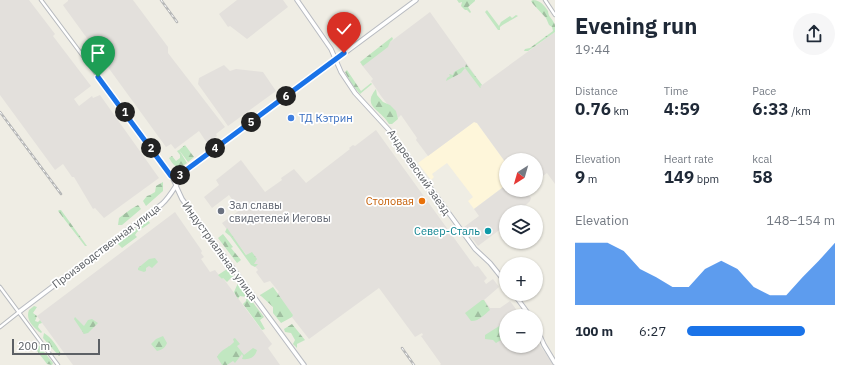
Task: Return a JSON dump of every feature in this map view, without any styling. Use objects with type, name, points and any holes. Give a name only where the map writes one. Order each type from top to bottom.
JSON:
[{"type":"street","name":"Индустриальная улица","points":[[42,0],[171,176],[182,199],[304,365]]},
{"type":"street","name":"Андреевский заезд","points":[[297,0],[331,49],[341,72],[355,93],[382,120],[475,249],[490,263],[499,274]]},
{"type":"street","name":"Производственная улица","points":[[0,327],[167,200],[183,174],[220,144],[416,0]]},
{"type":"street","points":[[545,0],[555,15]]},
{"type":"street","points":[[171,176],[183,174]]},
{"type":"street","points":[[167,200],[175,197],[182,199]]},
{"type":"street","points":[[0,287],[58,365]]},
{"type":"street","points":[[543,343],[555,363]]},
{"type":"shaded area","points":[[0,0],[29,0],[55,34],[53,36],[91,86],[74,99],[79,106],[92,96],[93,98],[100,95],[159,178],[104,218],[95,208],[93,209],[74,177],[72,177],[63,164],[55,170],[0,95]]},
{"type":"shaded area","points":[[68,0],[133,0],[168,47],[168,53],[225,127],[216,134],[217,136],[207,143],[199,131],[175,149],[171,144],[166,147],[63,5]]},
{"type":"shaded area","points":[[237,0],[283,0],[288,7],[247,39],[230,26],[228,27],[219,14]]},
{"type":"shaded area","points":[[430,12],[482,85],[555,32],[555,184],[547,173],[543,176],[543,153],[499,153],[477,123],[474,122],[428,156],[416,140],[417,138],[401,115],[398,118],[381,96],[371,81],[373,79],[361,64]]},
{"type":"shaded area","points":[[224,65],[230,71],[236,69],[263,72],[276,91],[228,126],[198,84],[199,78]]},
{"type":"shaded area","points":[[474,122],[477,123],[499,153],[499,190],[474,209],[468,201],[473,197],[447,163],[432,174],[434,177],[431,180],[418,163]]},
{"type":"shaded area","points":[[376,130],[475,267],[478,266],[487,278],[484,281],[486,284],[493,279],[499,287],[484,300],[490,308],[500,308],[510,301],[516,309],[499,309],[499,353],[543,353],[543,350],[554,365],[440,365],[441,364],[421,336],[423,335],[422,333],[415,337],[379,288],[309,339],[291,316],[293,315],[277,294],[279,292],[270,281],[264,283],[256,272],[258,270],[222,223],[240,210],[229,195],[212,208],[204,197],[219,185],[216,180],[241,160],[265,192],[294,169],[306,183],[350,149],[349,148],[353,145],[355,146]]},
{"type":"shaded area","name":"Север-Сталь","points":[[499,190],[499,197],[531,198],[526,205],[499,205],[499,230],[478,246],[464,227],[479,216],[474,209]]},
{"type":"shaded area","points":[[175,212],[202,251],[201,253],[204,257],[201,259],[210,272],[215,270],[222,279],[223,278],[272,344],[268,348],[280,365],[73,365],[37,316]]},
{"type":"green space","points":[[457,0],[475,0],[468,7],[471,12],[470,13],[465,10],[461,6],[462,2],[459,3]]},
{"type":"green space","points":[[533,0],[540,2],[548,11],[555,25],[555,32],[528,51],[524,51],[553,31],[546,18],[531,1]]},
{"type":"green space","points":[[487,10],[499,26],[501,22],[510,16],[512,18],[516,15],[518,16],[500,27],[500,30],[498,30],[485,12]]},
{"type":"green space","points":[[392,37],[393,39],[388,47],[363,66],[360,62]]},
{"type":"green space","points":[[466,64],[482,85],[480,88],[465,68]]},
{"type":"green space","points":[[463,67],[465,68],[461,73],[446,81],[450,76],[449,74],[453,75],[454,72]]},
{"type":"green space","points":[[347,70],[361,91],[371,83],[372,84],[360,94],[351,83],[345,72]]},
{"type":"green space","points":[[376,89],[377,95],[383,102],[390,105],[396,111],[398,119],[392,124],[389,124],[372,104],[372,95]]},
{"type":"green space","points":[[185,145],[194,157],[188,162],[179,150]]},
{"type":"green space","points":[[179,150],[187,163],[181,167],[177,167],[169,158],[172,156],[176,161],[180,158],[177,151]]},
{"type":"green space","points":[[163,182],[163,191],[146,206],[143,201],[147,196],[155,192],[156,186]]},
{"type":"green space","points":[[138,205],[141,209],[122,225],[118,225],[119,218]]},
{"type":"green space","points":[[61,210],[87,246],[85,246],[58,211]]},
{"type":"green space","points":[[148,220],[150,223],[137,232],[135,235],[137,237],[122,248],[118,244],[122,239]]},
{"type":"green space","points":[[227,228],[246,255],[252,252],[257,259],[254,264],[258,264],[255,267],[251,265],[230,236],[225,232]]},
{"type":"green space","points":[[223,234],[233,247],[231,248],[241,260],[237,263],[218,238]]},
{"type":"green space","points":[[155,258],[158,262],[152,268],[149,266],[144,272],[138,270],[138,268],[149,259]]},
{"type":"green space","points":[[227,269],[236,280],[234,282],[231,278],[227,282],[218,275]]},
{"type":"green space","points":[[238,283],[264,317],[260,320],[265,329],[262,330],[243,304],[246,301],[246,297],[240,296],[238,299],[234,292]]},
{"type":"green space","points":[[273,287],[293,315],[281,323],[273,313],[273,307],[260,295]]},
{"type":"green space","points":[[484,300],[490,310],[479,319],[471,321],[465,313]]},
{"type":"green space","points":[[34,306],[37,307],[33,313],[37,316],[35,321],[38,322],[40,320],[42,323],[39,324],[38,327],[42,332],[41,333],[33,326],[28,317],[29,310]]},
{"type":"green space","points":[[75,317],[84,326],[88,320],[92,319],[98,323],[88,333],[84,334],[74,319]]},
{"type":"green space","points":[[292,324],[305,340],[297,344],[297,348],[293,344],[295,340],[291,333],[285,332],[284,329]]},
{"type":"green space","points":[[499,326],[499,341],[496,343],[493,340],[485,339],[485,335]]},
{"type":"green space","points":[[44,333],[56,345],[61,354],[59,356],[43,338]]},
{"type":"green space","points":[[163,336],[167,343],[163,348],[157,351],[151,344],[156,339]]},
{"type":"green space","points":[[235,338],[240,344],[237,346],[244,355],[253,348],[257,350],[256,353],[253,357],[247,359],[242,359],[242,354],[235,363],[233,361],[227,365],[222,365],[217,357],[234,342],[233,339]]},
{"type":"green space","points":[[37,343],[53,363],[52,365],[47,364],[35,348]]},
{"type":"railway","points":[[161,0],[177,22]]},
{"type":"railway","points":[[0,112],[61,194]]},
{"type":"railway","points":[[402,348],[414,365]]},
{"type":"place","name":"ТД Кэтрин","points":[[291,118]]},
{"type":"place","name":"Столовая","points":[[422,201]]},
{"type":"place","name":"Зал славы свидетелей Иеговы","points":[[221,211]]},
{"type":"place","name":"Север-Сталь","points":[[488,231]]},
{"type":"route","points":[[98,77],[136,126],[171,176],[174,177],[183,174],[220,144],[344,53]]}]
